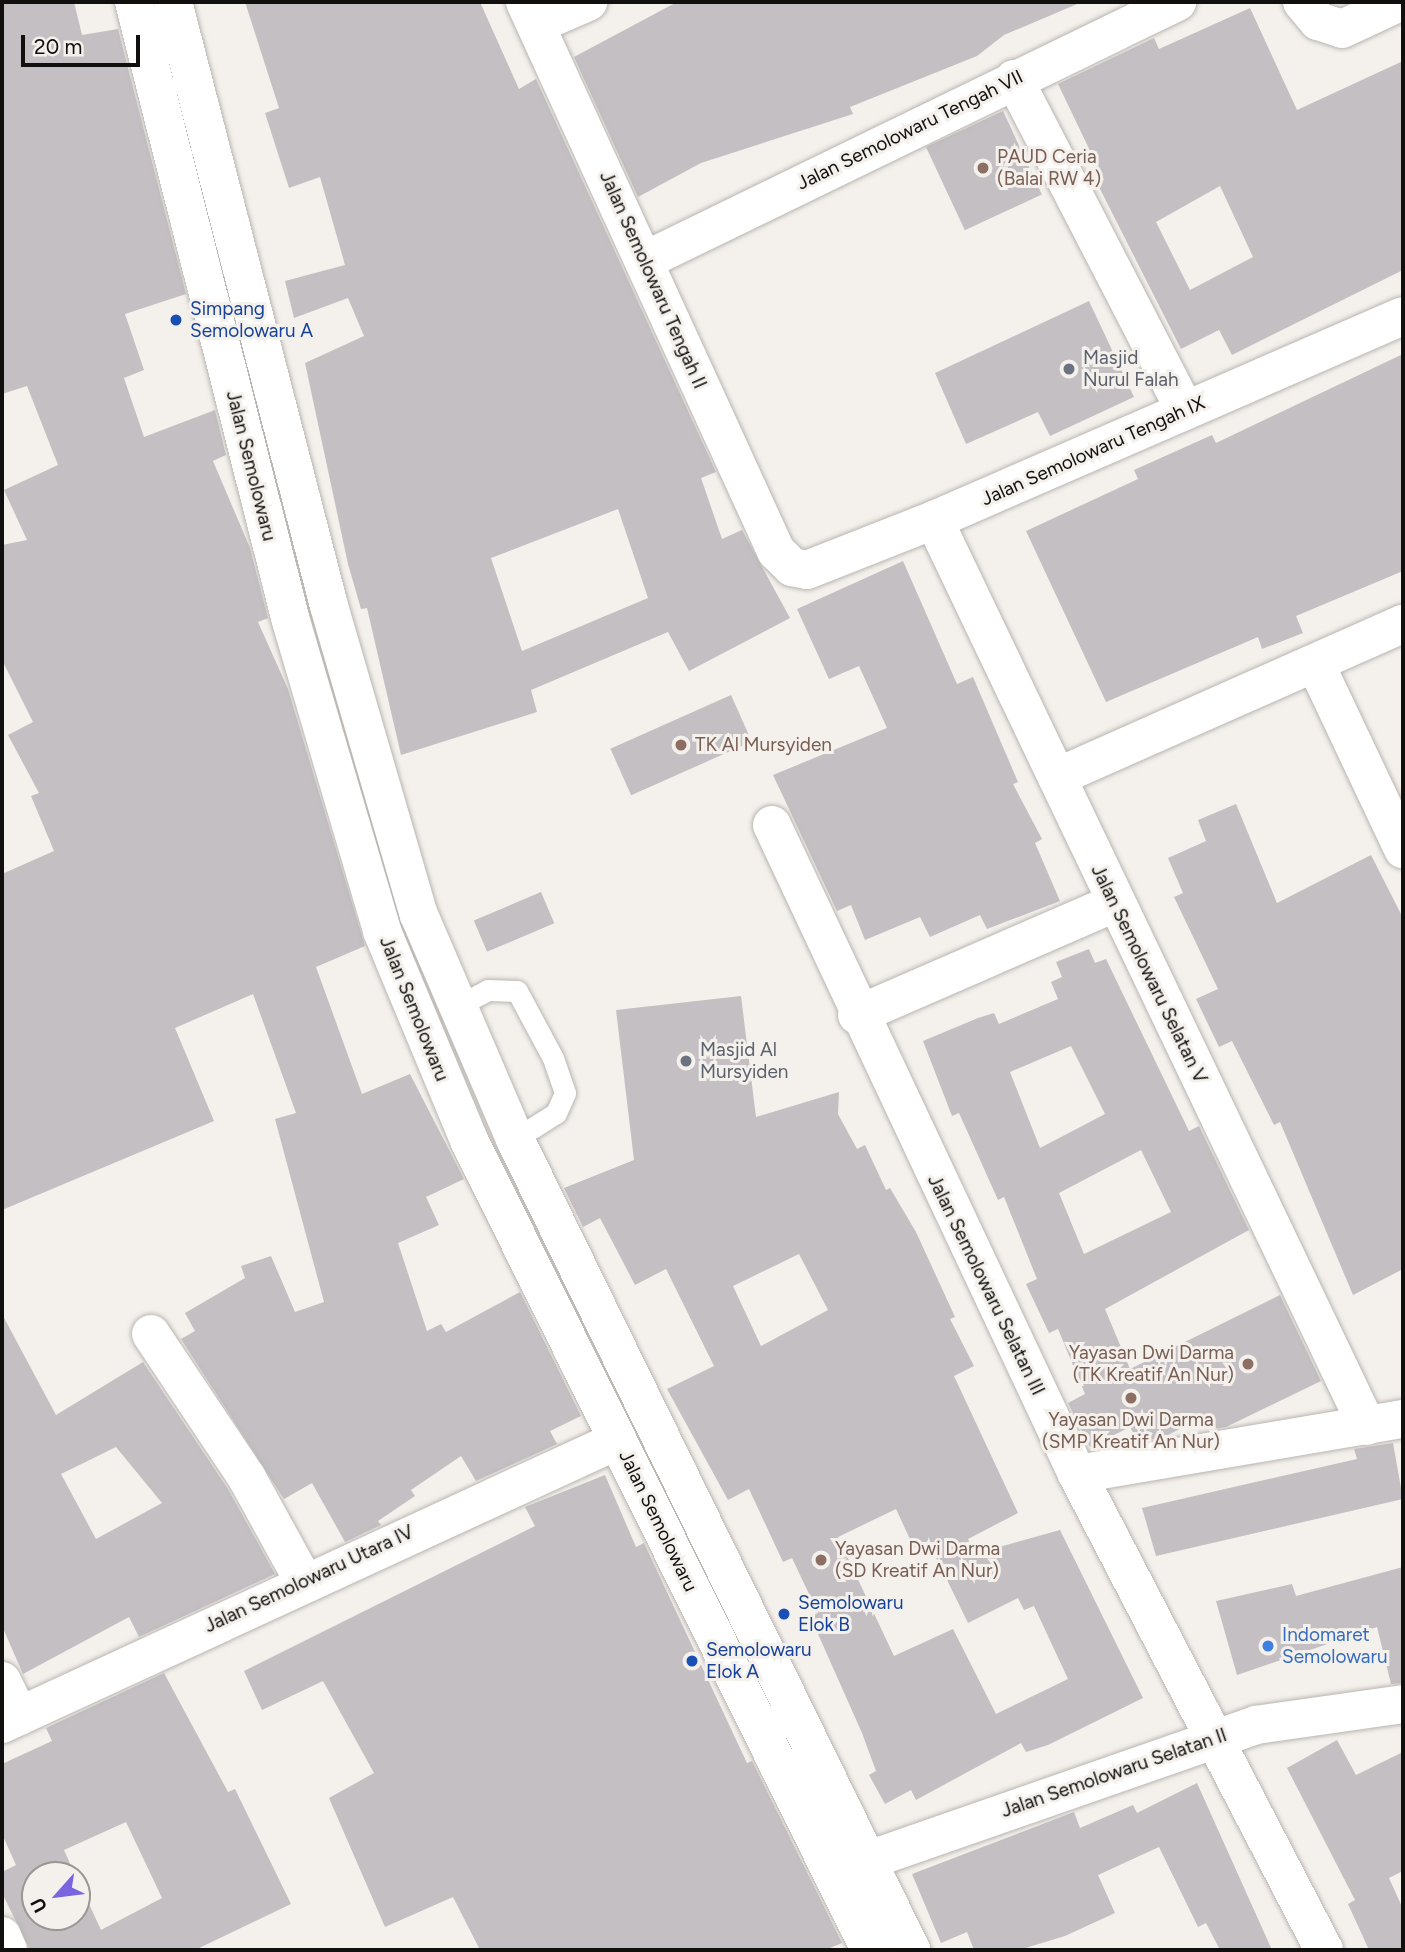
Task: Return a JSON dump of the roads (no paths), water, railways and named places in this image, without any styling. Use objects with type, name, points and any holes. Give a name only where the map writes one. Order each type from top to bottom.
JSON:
[{"type":"street","name":"Jalan Semolowaru","points":[[134,2],[291,621],[382,931],[469,1140],[618,1440],[849,1865],[911,1950]]},
{"type":"street","name":"Jalan Semolowaru","points":[[173,2],[329,606],[419,915],[456,1007],[515,1139],[849,1865],[870,1950]]},
{"type":"street","points":[[531,13],[588,2]]},
{"type":"street","name":"Jalan Semolowaru Tengah VII","points":[[645,261],[1014,79],[1177,2]]},
{"type":"street","points":[[1302,2],[1318,21],[1342,29],[1400,2]]},
{"type":"street","name":"Jalan Semolowaru Tengah II","points":[[531,13],[782,559]]},
{"type":"street","points":[[1014,79],[1185,411]]},
{"type":"street","name":"Jalan Semolowaru Tengah IX","points":[[782,559],[807,570],[934,520],[1403,316]]},
{"type":"street","name":"Jalan Semolowaru Selatan V","points":[[934,520],[1114,903],[1385,1423]]},
{"type":"street","points":[[1057,777],[1316,665],[1403,624]]},
{"type":"street","points":[[1316,665],[1403,849]]},
{"type":"street","name":"Jalan Semolowaru Selatan III","points":[[772,825],[857,1015],[1077,1474],[1324,1950]]},
{"type":"street","points":[[857,1015],[1114,903]]},
{"type":"street","points":[[382,931],[419,915]]},
{"type":"street","points":[[151,1334],[247,1478],[303,1580]]},
{"type":"street","points":[[1077,1474],[1385,1423]]},
{"type":"street","name":"Jalan Semolowaru Utara IV","points":[[10,1720],[303,1580],[618,1440]]},
{"type":"street","points":[[2,1681],[10,1720]]},
{"type":"street","name":"Jalan Semolowaru Selatan II","points":[[849,1865],[1256,1725],[1403,1704]]},
{"type":"street","points":[[2,1936],[8,1950]]},
{"type":"lane","points":[[456,1007],[488,990],[517,991],[549,1049],[565,1093],[556,1113],[515,1139]]},
{"type":"place","name":"PAUD Ceria (Balai RW 4)","points":[[983,168]]},
{"type":"place","name":"Simpang Semolowaru A","points":[[176,320]]},
{"type":"place","name":"Masjid Nurul Falah","points":[[1069,369]]},
{"type":"place","name":"TK Al Mursyiden","points":[[681,745]]},
{"type":"place","name":"Masjid Al Mursyiden","points":[[686,1061]]},
{"type":"place","name":"Yayasan Dwi Darma (TK Kreatif An Nur)","points":[[1248,1364]]},
{"type":"place","name":"Yayasan Dwi Darma (SMP Kreatif An Nur)","points":[[1131,1398]]},
{"type":"place","name":"Yayasan Dwi Darma (SD Kreatif An Nur)","points":[[821,1560]]},
{"type":"place","name":"Semolowaru Elok B","points":[[784,1614]]},
{"type":"place","name":"Indomaret Semolowaru","points":[[1268,1646]]},
{"type":"place","name":"Semolowaru Elok A","points":[[692,1661]]}]
